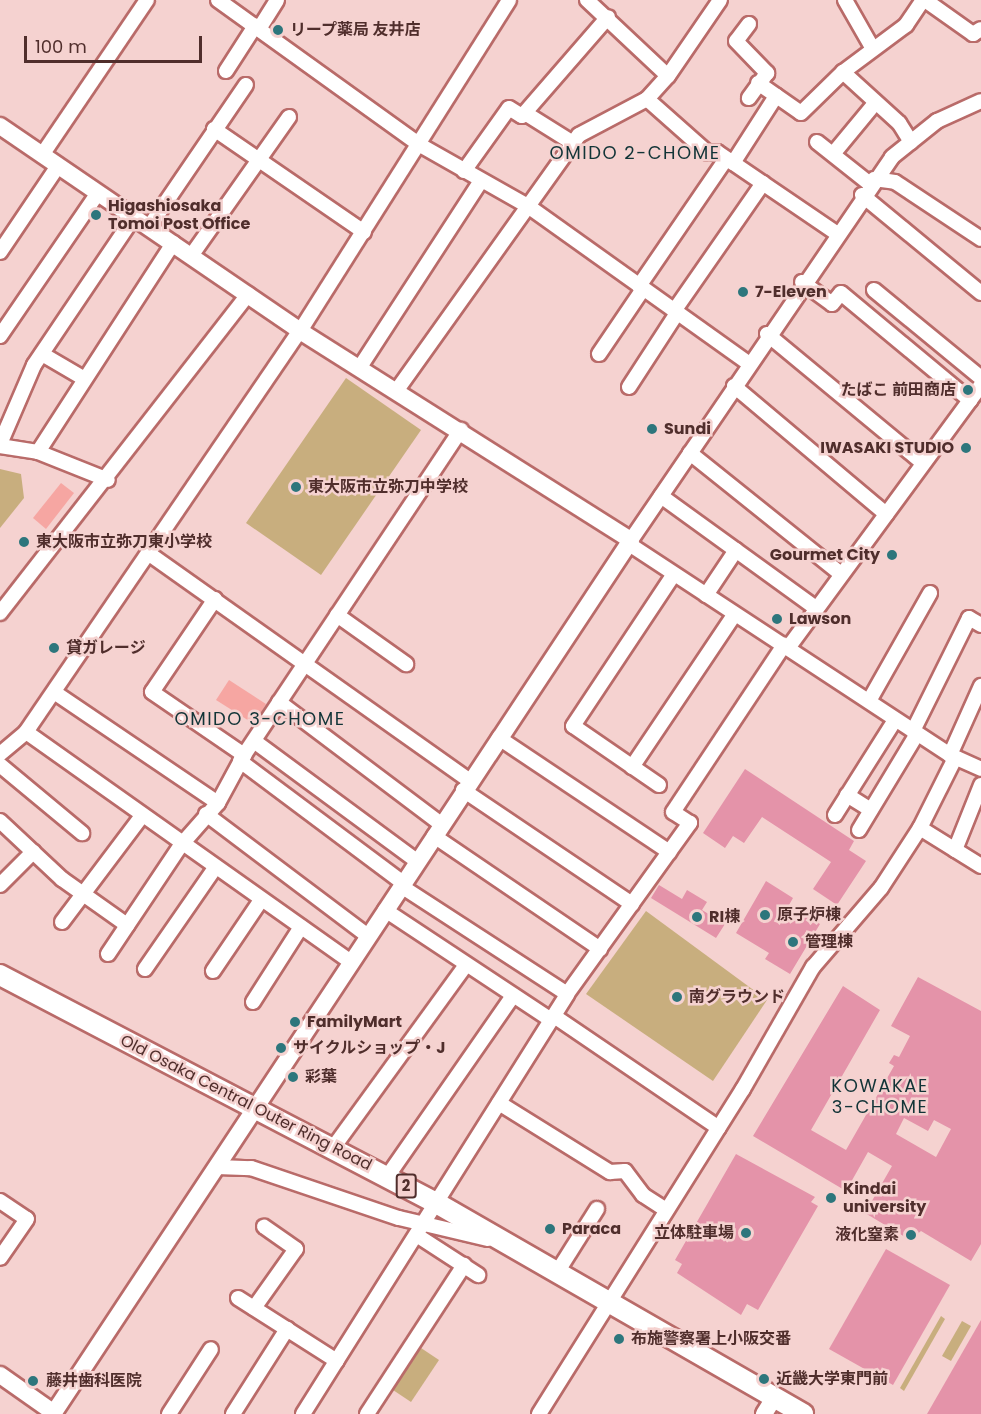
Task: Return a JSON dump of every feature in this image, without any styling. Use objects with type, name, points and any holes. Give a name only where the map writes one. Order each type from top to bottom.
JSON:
[{"type":"main road","name":"Old Osaka Central Outer Ring Road","points":[[0,975],[434,1201],[606,1304],[769,1406],[803,1414]]},
{"type":"street","points":[[42,155],[147,0]]},
{"type":"street","points":[[218,0],[420,145],[528,206],[748,363]]},
{"type":"street","points":[[226,70],[277,0]]},
{"type":"street","points":[[587,0],[608,17],[668,76]]},
{"type":"street","points":[[397,390],[579,135],[647,99],[668,76],[720,0]]},
{"type":"street","points":[[845,0],[873,49]]},
{"type":"street","points":[[758,83],[801,113],[843,72],[906,26],[924,0],[974,34],[981,28]]},
{"type":"street","points":[[0,754],[26,732],[300,331],[420,145],[502,2]]},
{"type":"street","points":[[464,171],[509,108],[522,116],[608,17]]},
{"type":"street","points":[[749,24],[735,41],[767,73],[749,98]]},
{"type":"street","points":[[843,72],[899,123],[911,142]]},
{"type":"street","points":[[149,227],[246,85]]},
{"type":"street","points":[[599,354],[641,288],[776,96]]},
{"type":"street","points":[[647,99],[708,153],[729,161],[836,233]]},
{"type":"street","points":[[0,1375],[58,1412],[467,785],[767,334],[869,186],[911,142],[960,107],[981,101]]},
{"type":"street","points":[[832,154],[876,102]]},
{"type":"street","points":[[525,112],[573,143]]},
{"type":"street","points":[[191,256],[289,117]]},
{"type":"street","points":[[0,126],[300,331],[461,430],[895,720],[953,757],[981,769]]},
{"type":"street","points":[[214,129],[364,232]]},
{"type":"street","points":[[817,142],[869,186],[981,293]]},
{"type":"street","points":[[0,252],[58,166]]},
{"type":"street","points":[[360,367],[481,181]]},
{"type":"street","points":[[869,186],[895,182],[981,239]]},
{"type":"street","points":[[629,387],[676,312],[763,183]]},
{"type":"street","points":[[0,336],[98,193]]},
{"type":"street","points":[[108,480],[38,452],[0,445],[42,354],[134,217]]},
{"type":"street","points":[[38,452],[83,378],[173,243]]},
{"type":"street","points":[[802,282],[832,304],[841,293],[970,400]]},
{"type":"street","points":[[874,290],[981,378]]},
{"type":"street","points":[[0,613],[108,480],[248,294]]},
{"type":"street","points":[[767,334],[923,463]]},
{"type":"street","points":[[42,354],[83,378]]},
{"type":"street","points":[[303,1414],[421,1229],[434,1201],[567,994],[690,823],[673,812],[786,646],[981,385]]},
{"type":"street","points":[[734,386],[886,514]]},
{"type":"street","points":[[108,954],[181,845],[218,803],[242,758],[461,430]]},
{"type":"street","points":[[690,453],[841,574]]},
{"type":"street","points":[[661,496],[816,608]]},
{"type":"street","points":[[706,595],[736,550]]},
{"type":"street","points":[[148,553],[306,662],[467,785],[632,904]]},
{"type":"street","points":[[659,785],[573,726],[674,574]]},
{"type":"street","points":[[869,701],[930,593]]},
{"type":"street","points":[[215,599],[152,692],[242,758],[402,884],[567,994]]},
{"type":"street","points":[[632,767],[735,614]]},
{"type":"street","points":[[337,615],[406,664]]},
{"type":"street","points":[[859,830],[915,732],[960,632],[969,618],[981,625]]},
{"type":"street","points":[[539,1414],[606,1304],[719,1128],[813,967],[881,888],[920,828],[953,757],[981,686]]},
{"type":"street","points":[[54,692],[218,803]]},
{"type":"street","points":[[279,702],[438,830],[600,949]]},
{"type":"street","points":[[835,814],[895,720]]},
{"type":"street","points":[[26,732],[181,845],[351,962]]},
{"type":"street","points":[[499,738],[669,852]]},
{"type":"street","points":[[254,741],[417,861]]},
{"type":"street","points":[[0,765],[82,833]]},
{"type":"street","points":[[955,850],[981,785]]},
{"type":"street","points":[[847,795],[871,810]]},
{"type":"street","points":[[206,814],[369,936]]},
{"type":"street","points":[[62,922],[142,816]]},
{"type":"street","points":[[0,821],[83,893],[127,925]]},
{"type":"street","points":[[920,828],[981,866]]},
{"type":"street","points":[[0,885],[33,852]]},
{"type":"street","points":[[145,969],[215,868]]},
{"type":"street","points":[[213,971],[261,900]]},
{"type":"street","points":[[385,910],[513,996],[552,1018],[719,1128]]},
{"type":"street","points":[[253,1002],[301,927]]},
{"type":"street","points":[[333,1148],[466,965]]},
{"type":"street","points":[[387,1177],[513,996]]},
{"type":"street","points":[[499,1103],[609,1172],[625,1171],[643,1195],[666,1210]]},
{"type":"street","points":[[217,1167],[251,1168],[421,1229],[505,1243]]},
{"type":"street","points":[[0,1201],[27,1219],[0,1258]]},
{"type":"street","points":[[556,1274],[597,1209]]},
{"type":"street","points":[[254,1308],[296,1249],[264,1227]]},
{"type":"street","points":[[421,1229],[478,1275]]},
{"type":"street","points":[[367,1414],[464,1266]]},
{"type":"street","points":[[238,1298],[337,1360]]},
{"type":"street","points":[[233,1414],[287,1329]]},
{"type":"street","points":[[169,1414],[211,1349]]},
{"type":"shaded area","points":[[346,378],[421,430],[321,575],[246,523]]},
{"type":"shaded area","points":[[0,469],[21,474],[24,498],[0,528]]},
{"type":"shaded area","points":[[61,483],[74,493],[46,529],[33,518]]},
{"type":"shaded area","points":[[229,680],[266,704],[254,724],[216,700]]},
{"type":"shaded area","name":"南グラウンド","points":[[646,911],[767,1000],[713,1081],[586,994]]},
{"type":"shaded area","points":[[941,1316],[945,1319],[904,1391],[900,1388]]},
{"type":"shaded area","points":[[962,1321],[971,1326],[951,1361],[942,1356]]},
{"type":"shaded area","points":[[421,1348],[439,1360],[411,1402],[393,1390]]},
{"type":"building","points":[[745,769],[854,841],[849,850],[866,861],[837,905],[813,889],[831,862],[762,817],[744,843],[733,836],[725,848],[703,833]]},
{"type":"building","points":[[766,881],[793,898],[789,905],[820,924],[790,974],[765,959],[769,953],[736,933]]},
{"type":"building","name":"RI棟","points":[[659,885],[682,899],[687,890],[707,902],[702,910],[725,924],[716,938],[651,898]]},
{"type":"building","points":[[918,977],[981,1011],[981,1244],[971,1261],[921,1231],[910,1240],[865,1213],[892,1166],[868,1152],[846,1191],[753,1136],[843,986],[880,1010],[811,1130],[846,1150],[894,1066],[889,1063],[894,1055],[899,1057],[910,1036],[891,1026]],"holes":[[[904,1118],[928,1131],[934,1120],[951,1129],[936,1157],[896,1134]]]},
{"type":"building","name":"立体駐車場","points":[[736,1154],[815,1197],[811,1202],[818,1206],[758,1310],[747,1304],[741,1315],[677,1273],[682,1264],[675,1260]]},
{"type":"building","points":[[886,1249],[950,1285],[893,1385],[829,1349]]},
{"type":"building","points":[[981,1320],[981,1414],[927,1414]]},
{"type":"place","name":"リープ薬局 友井店","points":[[278,30]]},
{"type":"place","name":"Higashiosaka Tomoi Post Office","points":[[96,215]]},
{"type":"place","name":"7-Eleven","points":[[743,292]]},
{"type":"place","name":"たばこ 前田商店","points":[[968,390]]},
{"type":"place","name":"Sundi","points":[[652,429]]},
{"type":"place","name":"IWASAKI STUDIO","points":[[966,448]]},
{"type":"place","name":"東大阪市立弥刀中学校","points":[[296,487]]},
{"type":"place","name":"東大阪市立弥刀東小学校","points":[[24,542]]},
{"type":"place","name":"Gourmet City","points":[[892,555]]},
{"type":"place","name":"Lawson","points":[[777,619]]},
{"type":"place","name":"貸ガレージ","points":[[54,648]]},
{"type":"place","name":"原子炉棟","points":[[765,915]]},
{"type":"place","name":"RI棟","points":[[697,917]]},
{"type":"place","name":"管理棟","points":[[793,942]]},
{"type":"place","name":"南グラウンド","points":[[677,997]]},
{"type":"place","name":"FamilyMart","points":[[295,1022]]},
{"type":"place","name":"サイクルショップ・J","points":[[281,1048]]},
{"type":"place","name":"彩葉","points":[[293,1077]]},
{"type":"place","name":"Kindai university","points":[[831,1198]]},
{"type":"place","name":"Paraca","points":[[550,1229]]},
{"type":"place","name":"立体駐車場","points":[[746,1233]]},
{"type":"place","name":"液化窒素","points":[[911,1235]]},
{"type":"place","name":"布施警察署上小阪交番","points":[[619,1339]]},
{"type":"place","name":"近畿大学東門前","points":[[764,1379]]},
{"type":"place","name":"藤井歯科医院","points":[[33,1381]]},
{"type":"district","name":"OMIDO 2-CHOME","points":[[635,153]]},
{"type":"district","name":"OMIDO 3-CHOME","points":[[260,719]]},
{"type":"district","name":"KOWAKAE 3-CHOME","points":[[880,1097]]}]
